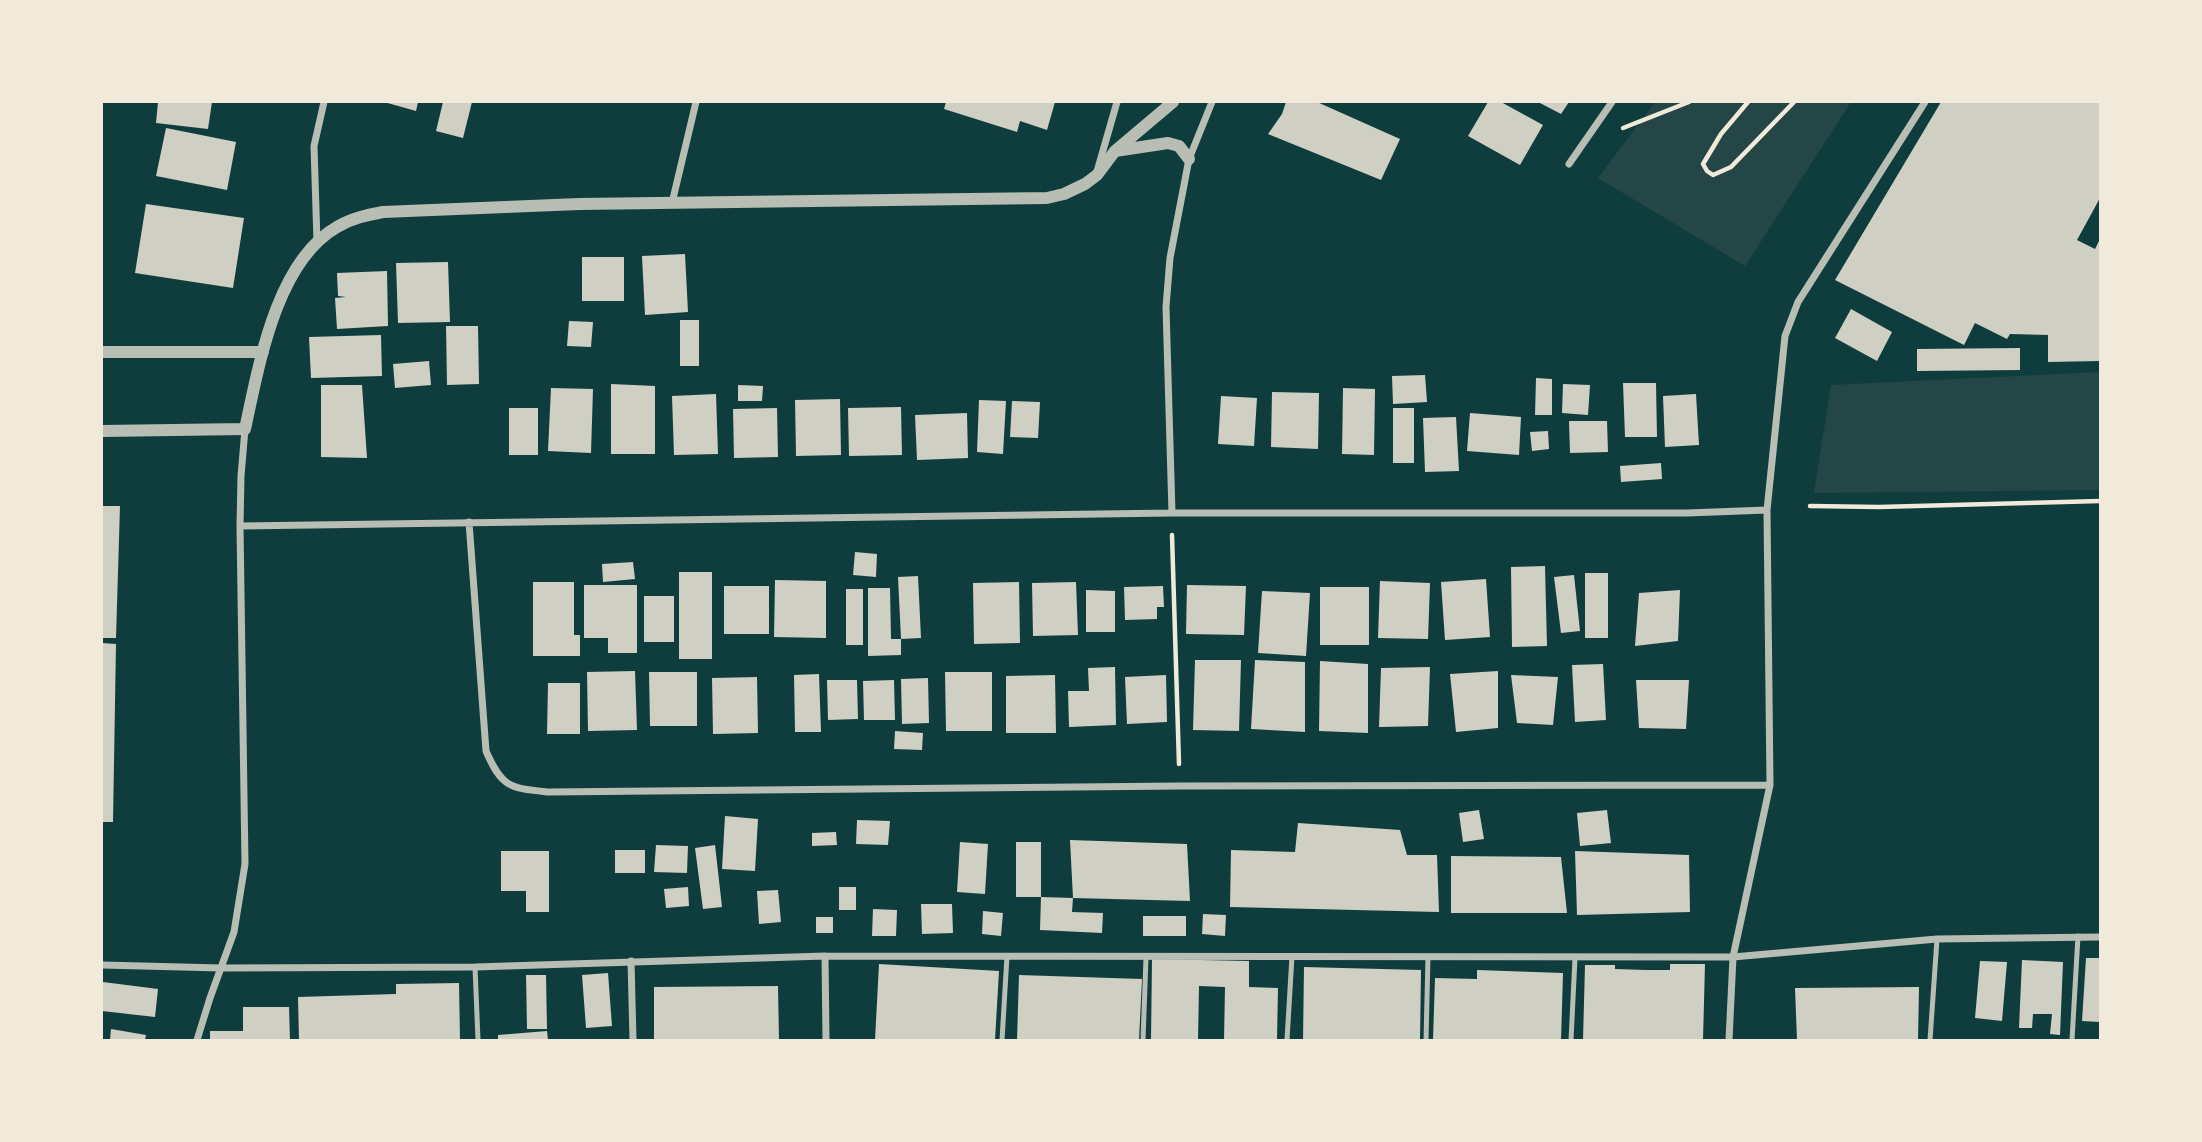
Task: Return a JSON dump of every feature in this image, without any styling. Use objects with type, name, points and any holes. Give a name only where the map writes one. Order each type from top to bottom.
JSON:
[{"type":"street","points":[[317,242],[314,146],[324,102]]},
{"type":"street","points":[[672,202],[696,102]]},
{"type":"street","points":[[1097,175],[1117,102]]},
{"type":"street","points":[[197,1041],[209,998],[234,932],[246,864],[240,526],[241,475],[246,429],[263,352],[280,299],[317,242],[356,218],[383,212],[672,202],[1047,198],[1064,194],[1097,175],[1115,151],[1173,102]]},
{"type":"street","points":[[1172,513],[1166,307],[1170,258],[1189,159],[1212,102]]},
{"type":"street","points":[[1569,164],[1612,102]]},
{"type":"street","points":[[1729,1041],[1733,957],[1770,785],[1767,510],[1784,336],[1798,302],[1925,102]]},
{"type":"street","points":[[1115,151],[1168,144],[1178,146],[1189,159]]},
{"type":"street","points":[[102,352],[263,352]]},
{"type":"street","points":[[102,431],[246,429]]},
{"type":"street","points":[[240,526],[1172,513],[1688,513],[1767,510]]},
{"type":"street","points":[[469,522],[486,751],[496,774],[515,788],[562,792],[1180,786],[1770,785]]},
{"type":"street","points":[[102,965],[221,968],[475,967],[825,956],[1733,957],[1937,939],[2101,937]]},
{"type":"street","points":[[825,956],[826,1041]]},
{"type":"street","points":[[631,961],[633,1041]]},
{"type":"lane","points":[[2072,1041],[2078,936]]},
{"type":"lane","points":[[1930,1041],[1937,939]]},
{"type":"lane","points":[[1002,1041],[1007,956]]},
{"type":"lane","points":[[1287,1041],[1292,956]]},
{"type":"lane","points":[[1143,1041],[1146,957]]},
{"type":"lane","points":[[1426,1041],[1428,957]]},
{"type":"lane","points":[[1571,1041],[1575,957]]},
{"type":"lane","points":[[475,967],[478,1041]]},
{"type":"path","points":[[1583,144],[1689,102]]},
{"type":"path","points":[[1748,102],[1721,134],[1703,164],[1707,171],[1713,174],[1731,167],[1794,102]]},
{"type":"path","points":[[1810,506],[1879,507],[2101,501]]},
{"type":"path","points":[[1172,513],[1180,786]]},
{"type":"shaded area","points":[[1655,102],[1851,102],[1745,266],[1598,178]]},
{"type":"shaded area","points":[[2100,372],[2100,490],[1814,493],[1831,385]]},
{"type":"building","points":[[158,102],[212,102],[208,129],[156,123]]},
{"type":"building","points":[[384,102],[418,102],[416,111]]},
{"type":"building","points":[[443,102],[472,102],[463,138],[436,131]]},
{"type":"building","points":[[946,102],[1055,102],[1047,130],[1020,121],[1017,132],[944,109]]},
{"type":"building","points":[[1286,102],[1317,102],[1400,139],[1381,180],[1268,134],[1282,114]]},
{"type":"building","points":[[1488,102],[1501,102],[1543,125],[1520,165],[1468,136]]},
{"type":"building","points":[[1538,102],[1569,102],[1561,114]]},
{"type":"building","points":[[1941,102],[2100,102],[2100,198],[2077,240],[2095,249],[2100,239],[2100,361],[2048,362],[2048,335],[2010,334],[2007,339],[1975,323],[1964,345],[1835,280]]},
{"type":"building","points":[[166,128],[236,142],[227,190],[156,176]]},
{"type":"building","points":[[146,204],[244,218],[233,288],[135,273]]},
{"type":"building","points":[[685,254],[688,312],[645,315],[642,256]]},
{"type":"building","points":[[582,257],[624,257],[624,301],[582,301]]},
{"type":"building","points":[[448,262],[450,322],[398,323],[396,263]]},
{"type":"building","points":[[387,271],[388,326],[337,329],[335,298],[346,297],[338,296],[337,273]]},
{"type":"building","points":[[1851,309],[1892,332],[1877,361],[1835,338]]},
{"type":"building","points":[[680,320],[699,320],[699,366],[680,366]]},
{"type":"building","points":[[569,321],[593,322],[591,347],[567,346]]},
{"type":"building","points":[[446,326],[478,326],[479,384],[447,385]]},
{"type":"building","points":[[381,335],[382,376],[311,378],[309,337]]},
{"type":"building","points":[[2020,348],[2020,370],[1917,371],[1917,349]]},
{"type":"building","points":[[429,361],[431,385],[395,388],[393,364]]},
{"type":"building","points":[[1425,375],[1427,402],[1393,404],[1392,376]]},
{"type":"building","points":[[1536,378],[1552,379],[1552,415],[1535,415]]},
{"type":"building","points":[[1623,383],[1656,383],[1657,437],[1625,437]]},
{"type":"building","points":[[611,384],[655,386],[655,454],[611,454]]},
{"type":"building","points":[[1563,384],[1590,385],[1588,415],[1562,413]]},
{"type":"building","points":[[321,385],[362,385],[367,458],[321,457]]},
{"type":"building","points":[[738,385],[763,386],[762,401],[738,401]]},
{"type":"building","points":[[551,388],[593,389],[591,453],[548,451]]},
{"type":"building","points":[[1343,388],[1375,389],[1374,455],[1342,454]]},
{"type":"building","points":[[1272,392],[1319,393],[1318,449],[1271,447]]},
{"type":"building","points":[[716,394],[718,454],[674,455],[672,396]]},
{"type":"building","points":[[1696,394],[1699,445],[1665,447],[1663,396]]},
{"type":"building","points":[[1221,396],[1257,398],[1254,446],[1218,444]]},
{"type":"building","points":[[840,399],[841,455],[796,456],[795,400]]},
{"type":"building","points":[[979,400],[1006,401],[1003,454],[977,452]]},
{"type":"building","points":[[1012,401],[1040,402],[1038,438],[1010,437]]},
{"type":"building","points":[[901,407],[902,455],[849,456],[848,408]]},
{"type":"building","points":[[509,408],[538,408],[538,455],[509,455]]},
{"type":"building","points":[[777,408],[778,457],[734,458],[733,409]]},
{"type":"building","points":[[1393,408],[1414,408],[1414,463],[1393,463]]},
{"type":"building","points":[[967,413],[968,458],[917,460],[915,415]]},
{"type":"building","points":[[1470,413],[1521,417],[1519,455],[1467,451]]},
{"type":"building","points":[[1456,417],[1459,471],[1425,472],[1423,418]]},
{"type":"building","points":[[1569,421],[1607,421],[1608,452],[1570,453]]},
{"type":"building","points":[[1548,431],[1549,449],[1532,451],[1530,432]]},
{"type":"building","points":[[1661,463],[1662,479],[1621,482],[1620,466]]},
{"type":"building","points":[[102,506],[120,506],[116,638],[102,638]]},
{"type":"building","points":[[855,552],[877,554],[876,577],[853,575]]},
{"type":"building","points":[[633,562],[635,579],[603,582],[602,564]]},
{"type":"building","points":[[1545,566],[1547,646],[1512,647],[1511,567]]},
{"type":"building","points":[[679,572],[712,572],[712,659],[679,659]]},
{"type":"building","points":[[1585,573],[1608,573],[1608,638],[1585,638]]},
{"type":"building","points":[[1574,575],[1580,631],[1561,633],[1554,577]]},
{"type":"building","points":[[918,576],[921,638],[901,639],[898,577]]},
{"type":"building","points":[[1486,579],[1490,637],[1445,640],[1441,582]]},
{"type":"building","points":[[775,580],[826,581],[826,638],[774,637]]},
{"type":"building","points":[[1380,581],[1430,583],[1428,639],[1378,638]]},
{"type":"building","points":[[533,582],[574,582],[574,635],[580,635],[580,656],[533,656]]},
{"type":"building","points":[[1019,582],[1020,643],[974,644],[973,583]]},
{"type":"building","points":[[1076,582],[1078,635],[1033,636],[1032,583]]},
{"type":"building","points":[[584,585],[637,585],[637,653],[608,653],[608,638],[584,638]]},
{"type":"building","points":[[1187,585],[1246,586],[1244,635],[1186,634]]},
{"type":"building","points":[[724,586],[769,586],[769,634],[724,634]]},
{"type":"building","points":[[1163,586],[1164,607],[1157,607],[1157,619],[1125,620],[1124,587]]},
{"type":"building","points":[[1320,587],[1369,587],[1369,645],[1320,645]]},
{"type":"building","points":[[868,588],[890,588],[891,639],[901,639],[901,655],[868,656]]},
{"type":"building","points":[[846,589],[863,589],[863,645],[846,645]]},
{"type":"building","points":[[1086,590],[1115,591],[1115,632],[1086,632]]},
{"type":"building","points":[[1680,590],[1678,641],[1635,646],[1639,593]]},
{"type":"building","points":[[1262,591],[1310,593],[1306,656],[1258,653]]},
{"type":"building","points":[[644,596],[674,596],[674,642],[644,642]]},
{"type":"building","points":[[102,643],[116,644],[113,822],[102,822]]},
{"type":"building","points":[[1195,660],[1241,660],[1239,731],[1193,730]]},
{"type":"building","points":[[1255,660],[1305,662],[1305,732],[1251,729]]},
{"type":"building","points":[[1320,661],[1368,664],[1368,733],[1319,731]]},
{"type":"building","points":[[1603,664],[1606,720],[1575,722],[1572,665]]},
{"type":"building","points":[[1115,667],[1116,725],[1069,727],[1068,691],[1089,691],[1088,668]]},
{"type":"building","points":[[1430,667],[1428,726],[1379,727],[1381,668]]},
{"type":"building","points":[[635,671],[637,730],[588,731],[587,672]]},
{"type":"building","points":[[1498,671],[1498,728],[1456,732],[1450,674]]},
{"type":"building","points":[[649,672],[697,672],[697,726],[650,726]]},
{"type":"building","points":[[945,672],[992,672],[992,731],[946,731]]},
{"type":"building","points":[[819,674],[821,732],[795,732],[794,675]]},
{"type":"building","points":[[1055,675],[1056,733],[1006,733],[1006,676]]},
{"type":"building","points":[[1166,675],[1167,722],[1127,724],[1125,677]]},
{"type":"building","points":[[1511,675],[1558,677],[1553,725],[1517,723]]},
{"type":"building","points":[[757,677],[758,733],[713,734],[712,678]]},
{"type":"building","points":[[928,678],[929,723],[902,724],[901,679]]},
{"type":"building","points":[[827,680],[857,680],[858,719],[828,720]]},
{"type":"building","points":[[894,680],[895,720],[864,720],[863,681]]},
{"type":"building","points":[[1636,680],[1689,680],[1686,729],[1639,728]]},
{"type":"building","points":[[548,683],[580,683],[580,734],[547,734]]},
{"type":"building","points":[[895,731],[923,733],[922,750],[894,749]]},
{"type":"building","points":[[1479,810],[1484,839],[1463,842],[1459,813]]},
{"type":"building","points":[[1607,810],[1611,843],[1580,846],[1577,813]]},
{"type":"building","points":[[725,816],[758,819],[755,871],[722,869]]},
{"type":"building","points":[[857,820],[890,821],[888,845],[856,844]]},
{"type":"building","points":[[1298,823],[1400,830],[1407,855],[1437,855],[1439,912],[1230,907],[1231,850],[1295,852]]},
{"type":"building","points":[[836,832],[837,845],[812,846],[812,833]]},
{"type":"building","points":[[1070,840],[1187,844],[1190,901],[1073,898]]},
{"type":"building","points":[[960,842],[988,844],[985,894],[957,892]]},
{"type":"building","points":[[1016,842],[1041,842],[1041,897],[1016,897]]},
{"type":"building","points":[[656,845],[688,846],[687,873],[654,872]]},
{"type":"building","points":[[715,845],[722,907],[703,909],[695,848]]},
{"type":"building","points":[[615,850],[645,850],[645,873],[615,873]]},
{"type":"building","points":[[501,851],[549,851],[549,912],[526,912],[526,891],[501,891]]},
{"type":"building","points":[[1575,851],[1689,855],[1690,912],[1577,915]]},
{"type":"building","points":[[1451,856],[1561,857],[1567,913],[1451,913]]},
{"type":"building","points":[[688,887],[689,906],[666,908],[664,889]]},
{"type":"building","points":[[839,887],[856,887],[856,910],[839,910]]},
{"type":"building","points":[[778,890],[781,922],[759,924],[757,891]]},
{"type":"building","points":[[1041,897],[1073,898],[1072,912],[1103,913],[1102,933],[1040,930]]},
{"type":"building","points":[[921,904],[952,904],[953,933],[922,934]]},
{"type":"building","points":[[873,909],[897,910],[896,936],[872,936]]},
{"type":"building","points":[[983,911],[1003,913],[1001,936],[982,934]]},
{"type":"building","points":[[1203,914],[1226,915],[1225,936],[1202,934]]},
{"type":"building","points":[[1143,916],[1186,916],[1186,936],[1143,936]]},
{"type":"building","points":[[816,917],[833,917],[833,933],[816,933]]},
{"type":"building","points":[[2086,958],[2100,958],[2100,1022],[2082,1021]]},
{"type":"building","points":[[1152,959],[1249,961],[1249,987],[1278,988],[1277,1040],[1224,1040],[1225,987],[1199,986],[1198,1040],[1151,1040]]},
{"type":"building","points":[[2022,960],[2063,962],[2060,1035],[2050,1034],[2052,1014],[2033,1014],[2032,1028],[2019,1028]]},
{"type":"building","points":[[1980,961],[2007,962],[2002,1021],[1975,1018]]},
{"type":"building","points":[[879,964],[999,971],[995,1040],[875,1040]]},
{"type":"building","points":[[1670,964],[1705,964],[1703,1040],[1583,1040],[1585,965],[1615,965],[1615,969],[1670,970]]},
{"type":"building","points":[[1304,967],[1421,970],[1420,1040],[1303,1040]]},
{"type":"building","points":[[1477,970],[1563,973],[1561,1040],[1433,1040],[1435,978],[1477,979]]},
{"type":"building","points":[[608,973],[612,1026],[586,1028],[582,975]]},
{"type":"building","points":[[526,975],[546,975],[547,1029],[527,1029]]},
{"type":"building","points":[[1019,975],[1142,979],[1139,1040],[1017,1040]]},
{"type":"building","points":[[103,982],[158,989],[155,1017],[102,1011]]},
{"type":"building","points":[[459,983],[460,1040],[299,1040],[298,997],[396,994],[396,984]]},
{"type":"building","points":[[778,986],[779,1040],[654,1040],[654,987]]},
{"type":"building","points":[[1919,987],[1918,1040],[1797,1040],[1795,988]]},
{"type":"building","points":[[243,1007],[289,1007],[290,1040],[210,1040],[210,1031],[243,1031]]},
{"type":"building","points":[[111,1029],[146,1035],[145,1040],[110,1040]]},
{"type":"building","points":[[547,1031],[548,1040],[498,1040],[498,1035]]}]
